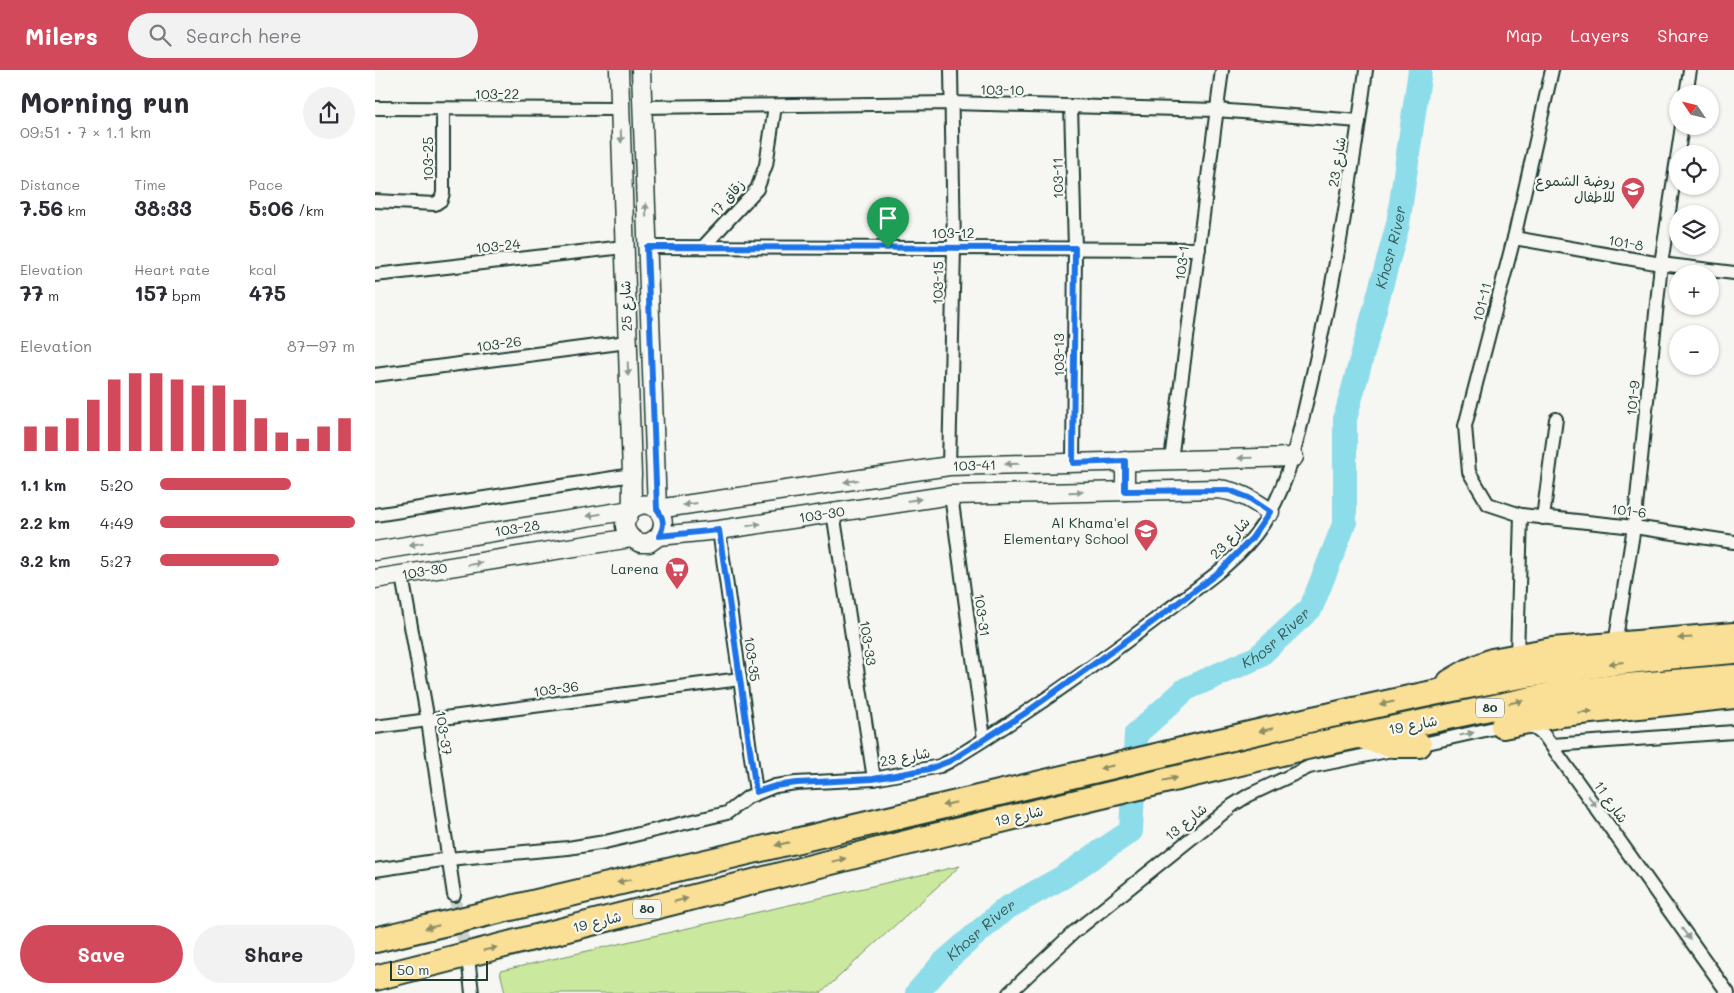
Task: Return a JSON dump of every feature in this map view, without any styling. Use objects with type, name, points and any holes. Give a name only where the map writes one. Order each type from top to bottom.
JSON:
[{"type":"highway","points":[[1414,698],[1431,692],[1492,661],[1553,650],[1734,635]]},
{"type":"highway","name":"شارع 19","points":[[375,940],[1313,719],[1468,686],[1553,671],[1665,657],[1734,652]]},
{"type":"highway","name":"شارع 19","points":[[375,978],[918,840],[1344,738],[1560,693],[1734,677]]},
{"type":"highway","points":[[1503,726],[1562,714],[1734,696]]},
{"type":"highway","points":[[1344,738],[1364,738],[1394,745],[1419,744]]},
{"type":"street","name":"شارع 25","points":[[619,70],[632,475],[631,510],[625,522],[625,528],[631,538]]},
{"type":"street","name":"شارع 25","points":[[641,70],[657,509],[662,516],[663,522],[659,536]]},
{"type":"street","name":"103-15","points":[[949,466],[954,248],[951,70]]},
{"type":"street","name":"103-1","points":[[1171,460],[1221,70]]},
{"type":"street","name":"شارع 23","points":[[756,792],[775,786],[797,783],[873,779],[940,766],[1024,714],[1147,626],[1219,572],[1252,538],[1270,512],[1294,456],[1325,326],[1366,70]]},
{"type":"street","name":"101-11","points":[[1521,515],[1489,504],[1483,496],[1469,472],[1465,426],[1513,238],[1552,70]]},
{"type":"street","points":[[1688,85],[1690,70]]},
{"type":"street","name":"103-10","points":[[643,107],[951,103],[1216,110],[1359,122]]},
{"type":"street","name":"زقاق 17","points":[[703,247],[757,188],[766,166],[775,106]]},
{"type":"street","name":"103-11","points":[[1071,106],[1075,248]]},
{"type":"street","name":"103-22","points":[[375,108],[620,109]]},
{"type":"street","name":"103-25","points":[[375,201],[435,204],[441,200],[443,193],[443,109]]},
{"type":"street","name":"101-9","points":[[1615,644],[1634,526],[1661,264],[1680,135]]},
{"type":"street","name":"101-8","points":[[1513,238],[1661,264],[1734,273]]},
{"type":"street","name":"103-24","points":[[375,274],[625,247]]},
{"type":"street","name":"103-12","points":[[647,247],[1199,249]]},
{"type":"street","name":"103-13","points":[[1073,463],[1075,248]]},
{"type":"street","name":"103-26","points":[[375,375],[627,342]]},
{"type":"street","points":[[1543,518],[1556,419]]},
{"type":"street","name":"103-41","points":[[657,509],[949,466],[1294,456]]},
{"type":"street","points":[[1125,461],[1125,491]]},
{"type":"street","points":[[375,515],[632,475]]},
{"type":"street","name":"103-30","points":[[375,579],[631,538],[645,543],[653,541],[659,536],[719,530],[951,495],[1229,490],[1249,498],[1270,512]]},
{"type":"street","name":"103-31","points":[[951,495],[984,739]]},
{"type":"street","name":"103-28","points":[[375,551],[631,510],[645,504],[657,509]]},
{"type":"street","name":"103-33","points":[[833,512],[873,779]]},
{"type":"street","points":[[1517,657],[1521,515]]},
{"type":"street","name":"101-6","points":[[1521,515],[1634,526],[1734,542]]},
{"type":"street","name":"103-35","points":[[719,530],[756,792]]},
{"type":"street","name":"103-37","points":[[402,576],[428,721],[454,895]]},
{"type":"street","name":"103-36","points":[[375,727],[740,679]]},
{"type":"street","name":"شارع 11","points":[[1419,744],[1503,726],[1521,725],[1534,728],[1545,735],[1728,993]]},
{"type":"street","points":[[1553,744],[1734,732]]},
{"type":"street","name":"شارع 13","points":[[1009,993],[1073,933],[1233,805],[1249,795],[1309,767],[1419,744]]},
{"type":"street","points":[[375,870],[448,859],[568,848],[605,842],[727,813],[756,792]]},
{"type":"street","points":[[469,966],[472,993]]},
{"type":"green space","points":[[960,866],[821,993],[505,993],[500,971]]},
{"type":"waterway","name":"Khosr River","points":[[917,993],[944,962],[1005,909],[1063,877],[1131,831],[1136,734],[1186,689],[1258,657],[1311,608],[1345,522],[1345,419],[1398,224],[1420,70]]},
{"type":"tunnel","points":[[454,895],[467,958]]},
{"type":"place","name":"روضة الشموع للاطفال","points":[[1633,210]]},
{"type":"place","name":"Al Khama'el Elementary School","points":[[1146,552]]},
{"type":"place","name":"Larena","points":[[677,590]]},
{"type":"route","points":[[647,247],[888,248],[1075,248],[1073,463],[1125,461],[1125,491],[1229,490],[1240,493],[1270,512],[1262,526],[1242,550],[1219,572],[1024,714],[950,761],[929,769],[873,779],[797,783],[765,788],[756,792],[719,530],[659,536],[663,522],[662,516],[657,509],[647,247]]}]
